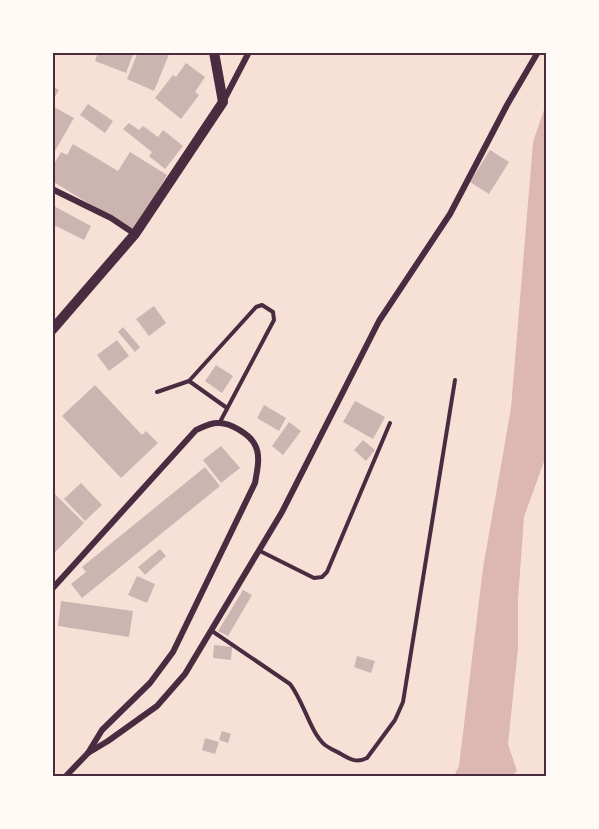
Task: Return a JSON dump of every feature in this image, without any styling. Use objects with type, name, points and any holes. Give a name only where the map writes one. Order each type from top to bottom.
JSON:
[{"type":"main road","points":[[52,330],[135,234],[223,102],[215,55]]},
{"type":"street","points":[[223,102],[249,52]]},
{"type":"street","points":[[88,753],[157,706],[185,674],[282,512],[379,321],[450,214],[507,105],[538,52]]},
{"type":"street","points":[[52,189],[111,218],[135,234]]},
{"type":"street","points":[[52,589],[196,430],[220,422],[243,432],[255,444],[259,465],[255,483],[173,652],[150,683],[102,730],[88,753],[66,777]]},
{"type":"lane","points":[[158,392],[189,381],[256,307],[262,305],[273,312],[274,320],[220,422]]},
{"type":"lane","points":[[211,630],[290,684],[300,697],[314,731],[326,746],[353,761],[367,758],[395,720],[403,702],[455,380]]},
{"type":"lane","points":[[189,381],[227,408]]},
{"type":"lane","points":[[259,550],[314,578],[322,577],[327,573],[390,423]]},
{"type":"shaded area","points":[[546,104],[546,456],[524,517],[518,599],[518,648],[508,744],[517,771],[512,776],[454,776],[459,766],[483,568],[511,408],[533,142]]},
{"type":"building","points":[[98,52],[134,52],[126,73],[95,61]]},
{"type":"building","points":[[138,52],[170,52],[154,91],[127,79]]},
{"type":"building","points":[[186,63],[205,77],[195,92],[199,95],[181,119],[155,98]]},
{"type":"building","points":[[52,86],[59,90],[52,101]]},
{"type":"building","points":[[88,104],[113,121],[105,133],[80,115]]},
{"type":"building","points":[[52,106],[74,118],[52,156]]},
{"type":"building","points":[[129,123],[139,130],[143,126],[158,137],[163,130],[183,146],[165,169],[149,156],[152,152],[123,129]]},
{"type":"building","points":[[73,144],[118,171],[130,152],[167,175],[134,231],[52,181],[52,167],[61,152],[67,155]]},
{"type":"building","points":[[490,150],[509,162],[489,194],[470,182]]},
{"type":"building","points":[[52,205],[91,226],[84,240],[52,224]]},
{"type":"building","points":[[154,306],[166,323],[149,336],[136,319]]},
{"type":"building","points":[[123,327],[140,347],[135,352],[118,332]]},
{"type":"building","points":[[117,340],[129,356],[109,371],[97,355]]},
{"type":"building","points":[[216,365],[233,376],[222,393],[205,381]]},
{"type":"building","points":[[95,385],[142,435],[146,431],[158,443],[121,478],[62,416]]},
{"type":"building","points":[[355,401],[385,417],[373,439],[343,422]]},
{"type":"building","points":[[264,405],[286,418],[279,431],[257,418]]},
{"type":"building","points":[[289,422],[301,431],[283,455],[272,446]]},
{"type":"building","points":[[363,440],[375,450],[366,461],[354,450]]},
{"type":"building","points":[[221,446],[240,468],[221,483],[203,460]]},
{"type":"building","points":[[205,467],[220,486],[82,598],[71,584],[86,572],[82,567]]},
{"type":"building","points":[[81,483],[102,505],[85,521],[64,499]]},
{"type":"building","points":[[54,493],[84,523],[52,555],[52,494]]},
{"type":"building","points":[[160,549],[166,556],[145,575],[138,567]]},
{"type":"building","points":[[137,576],[155,584],[147,603],[128,595]]},
{"type":"building","points":[[243,590],[252,595],[228,636],[218,631]]},
{"type":"building","points":[[61,601],[133,611],[129,637],[58,626]]},
{"type":"building","points":[[214,645],[232,647],[231,660],[213,658]]},
{"type":"building","points":[[357,656],[375,661],[371,673],[354,667]]},
{"type":"building","points":[[222,731],[231,734],[228,743],[219,740]]},
{"type":"building","points":[[205,738],[219,742],[215,754],[202,750]]}]
